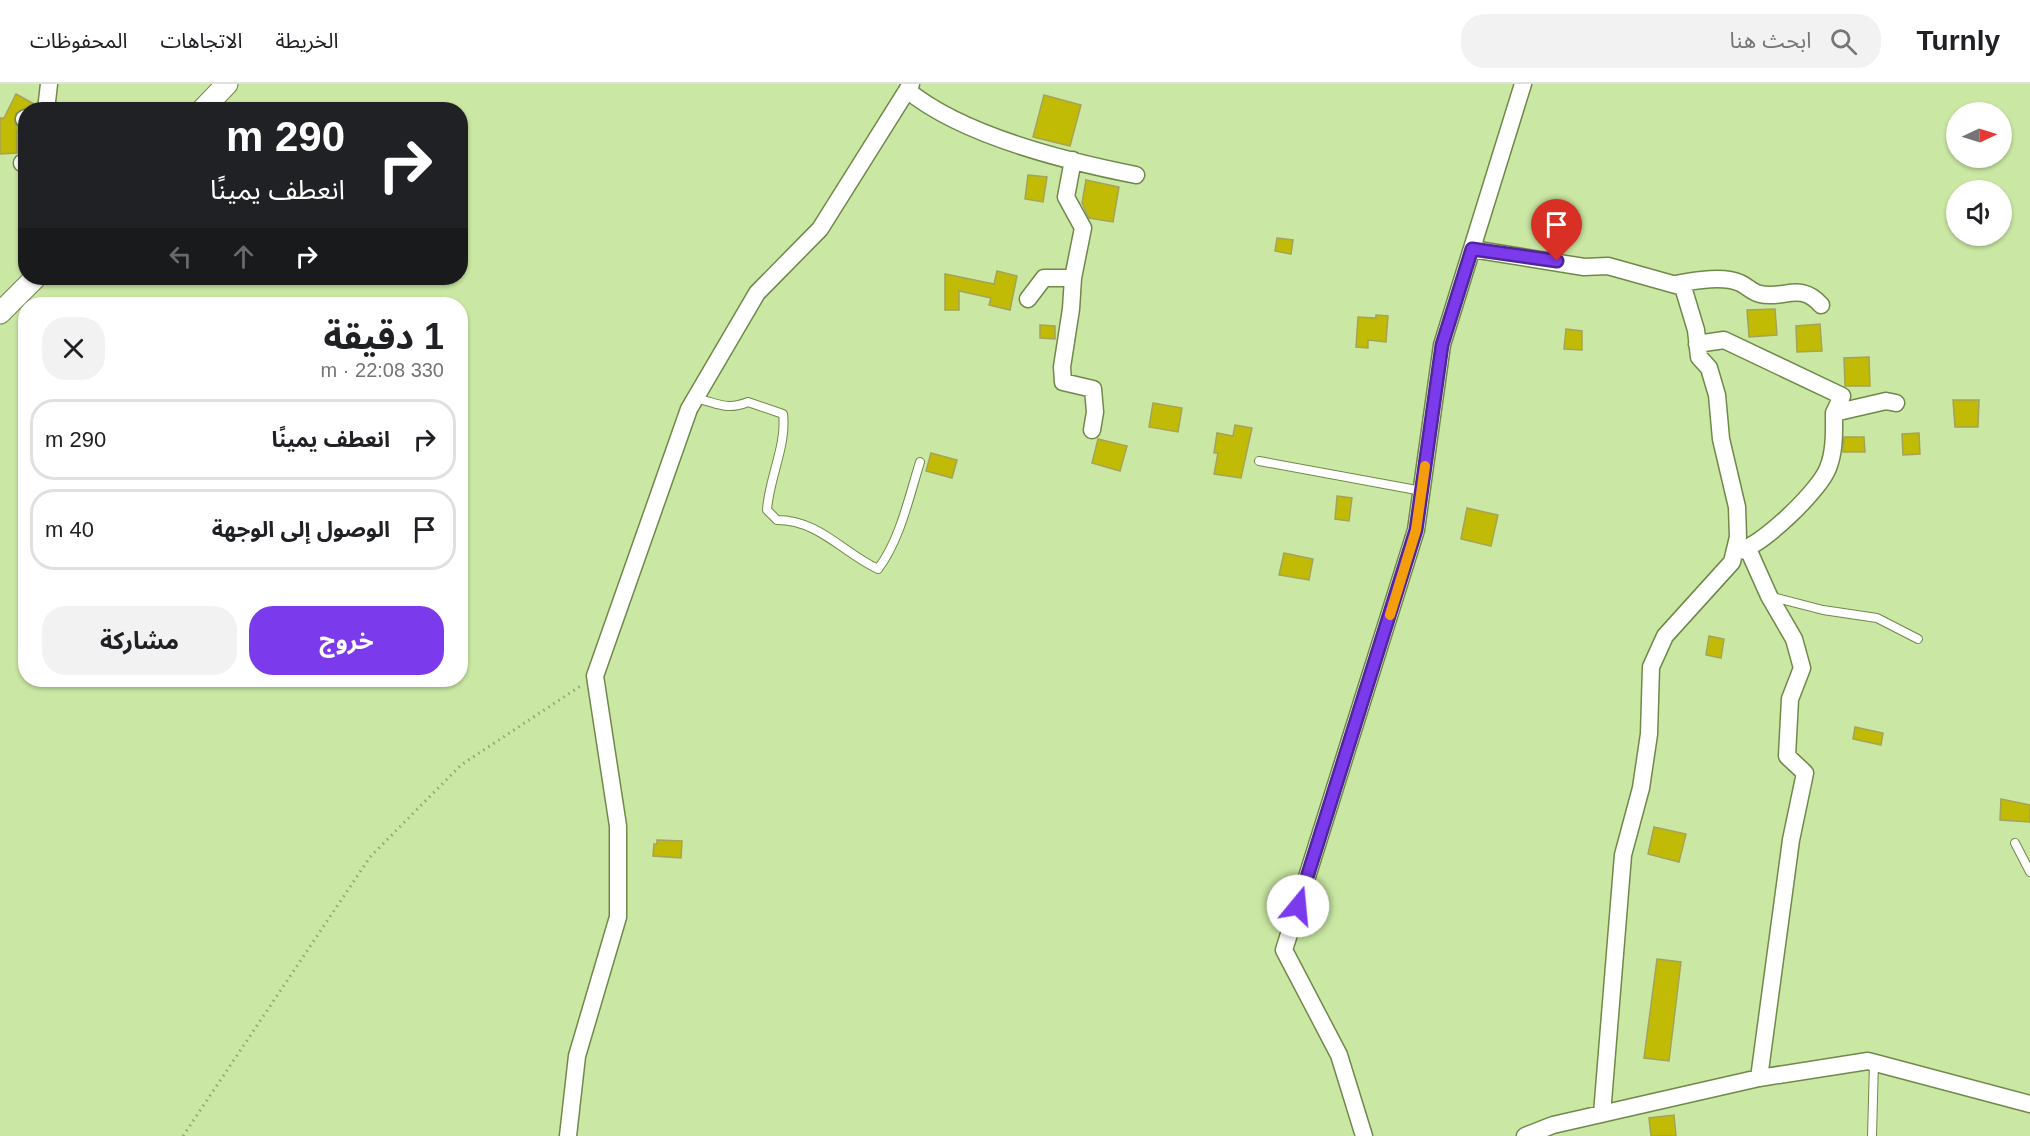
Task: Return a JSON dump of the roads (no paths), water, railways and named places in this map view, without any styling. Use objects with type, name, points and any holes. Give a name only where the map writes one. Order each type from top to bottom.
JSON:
[{"type":"street","points":[[47,102],[49,84]]},
{"type":"street","points":[[210,102],[227,84]]},
{"type":"street","points":[[1364,1136],[1339,1055],[1284,951],[1416,530],[1442,345],[1522,84]]},
{"type":"street","points":[[568,1136],[578,1056],[618,917],[618,826],[595,676],[689,408],[757,293],[820,229],[909,87],[928,108],[953,120],[1073,160],[1136,175]]},
{"type":"street","points":[[1073,160],[1066,197],[1083,228],[1073,278],[1071,309],[1062,367],[1064,382],[1093,389],[1095,412],[1092,429]]},
{"type":"street","points":[[1472,249],[1584,267],[1608,266],[1683,287],[1696,330],[1699,357],[1709,368],[1717,395],[1741,550],[1794,639],[1802,668],[1790,699],[1786,732],[1787,756],[1805,773],[1791,840],[1758,1078]]},
{"type":"street","points":[[1028,299],[1044,278],[1073,278]]},
{"type":"street","points":[[1676,284],[1706,279],[1738,282],[1761,295],[1796,291],[1814,296],[1821,305]]},
{"type":"street","points":[[0,313],[28,285]]},
{"type":"street","points":[[1602,1114],[1623,855],[1631,832],[1649,734],[1651,667],[1665,636],[1741,550],[1766,538],[1812,491],[1827,471],[1833,449],[1834,413],[1842,396],[1827,387],[1759,359],[1724,340],[1698,344]]},
{"type":"street","points":[[1834,413],[1886,401],[1896,403]]},
{"type":"street","points":[[1525,1136],[1553,1125],[1758,1078],[1874,1062],[2030,1104]]},
{"type":"lane","points":[[695,398],[722,407],[735,408],[748,402],[783,414],[785,427],[768,492],[767,510],[777,520],[790,520],[825,533],[859,561],[878,569],[888,556],[898,531],[920,462]]},
{"type":"lane","points":[[1259,461],[1422,491]]},
{"type":"lane","points":[[1769,596],[1822,610],[1877,618],[1918,639]]},
{"type":"lane","points":[[2015,843],[2030,872]]},
{"type":"lane","points":[[1872,1136],[1874,1062]]}]
